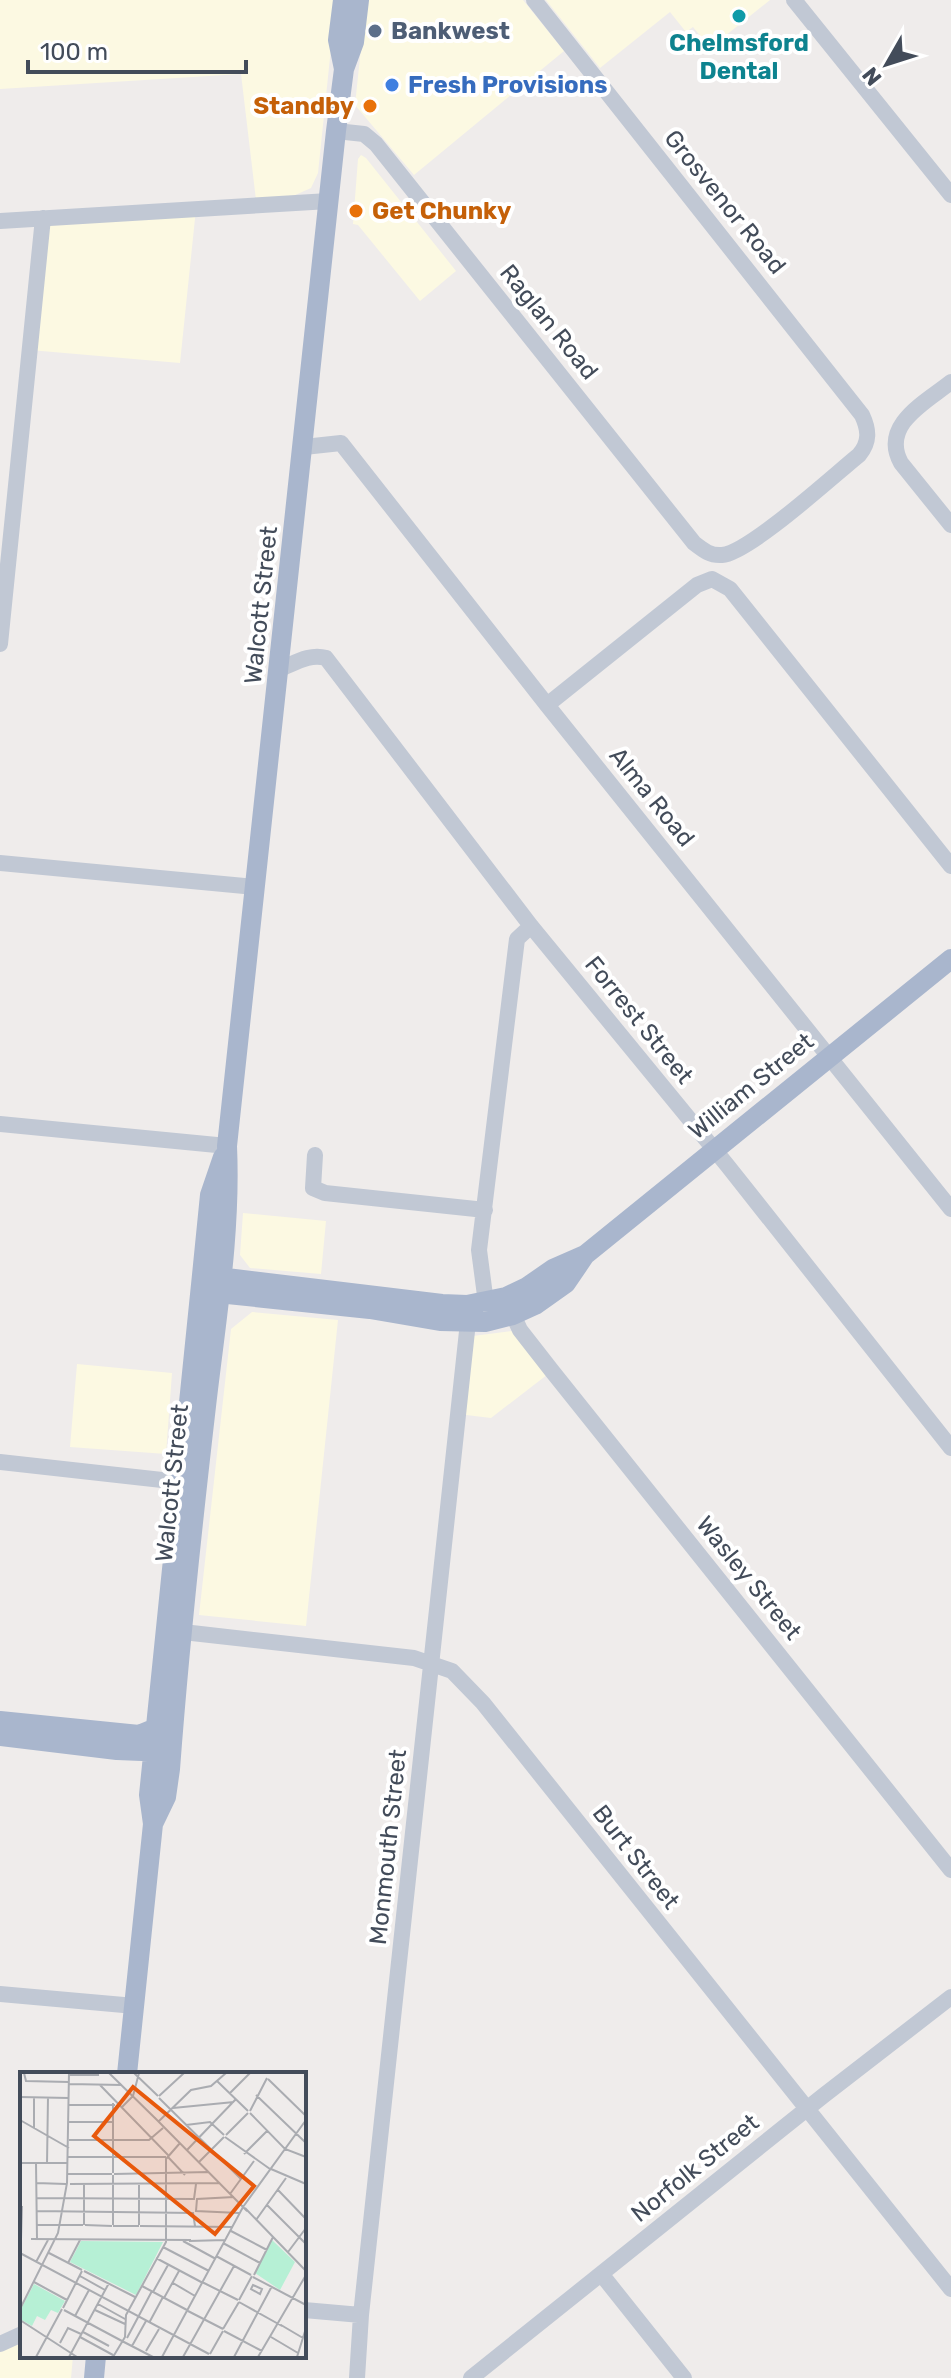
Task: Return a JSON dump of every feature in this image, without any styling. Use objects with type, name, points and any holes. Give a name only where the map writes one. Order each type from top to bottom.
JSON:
[{"type":"main road","name":"Walcott Street","points":[[343,0],[338,40],[344,69]]},
{"type":"main road","name":"Walcott Street","points":[[162,1752],[156,1728],[190,1482],[212,1284],[210,1195],[227,1146],[336,131],[344,69],[354,42],[359,0]]},
{"type":"main road","name":"William Street","points":[[212,1284],[442,1304],[486,1303],[527,1287],[553,1269],[585,1255],[951,959]]},
{"type":"main road","name":"William Street","points":[[212,1284],[440,1321],[485,1322],[535,1305],[566,1283],[585,1255]]},
{"type":"main road","name":"Walcott Street","points":[[127,2072],[153,1824],[149,1795],[162,1752],[183,1632],[190,1482]]},
{"type":"main road","points":[[0,1721],[139,1735],[156,1728]]},
{"type":"main road","points":[[0,1736],[162,1752]]},
{"type":"main road","points":[[94,2378],[96,2358]]},
{"type":"street","name":"Grosvenor Road","points":[[534,0],[862,415],[868,427],[868,440],[859,455],[746,547],[718,556]]},
{"type":"street","points":[[794,0],[951,195]]},
{"type":"street","name":"Raglan Road","points":[[336,131],[364,134],[376,144],[694,543],[706,553],[718,556]]},
{"type":"street","points":[[0,221],[329,201]]},
{"type":"street","points":[[0,644],[7,502],[43,218]]},
{"type":"street","points":[[951,382],[907,417],[899,426],[895,440],[901,463],[951,525]]},
{"type":"street","name":"Alma Road","points":[[304,447],[341,443],[951,1209]]},
{"type":"street","points":[[547,705],[697,585],[712,579],[730,589],[951,866]]},
{"type":"street","name":"Forrest Street","points":[[280,669],[309,657],[326,658],[531,926],[951,1448]]},
{"type":"street","points":[[0,863],[255,887]]},
{"type":"street","points":[[486,1303],[479,1250],[517,939],[531,926]]},
{"type":"street","points":[[0,1124],[227,1146]]},
{"type":"street","points":[[315,1155],[313,1188],[325,1193],[485,1210]]},
{"type":"street","name":"Wasley Street","points":[[513,1315],[520,1330],[552,1371],[951,1870]]},
{"type":"street","name":"Monmouth Street","points":[[357,2378],[361,2315],[468,1322]]},
{"type":"street","points":[[0,1462],[190,1482]]},
{"type":"street","name":"Burt Street","points":[[183,1632],[414,1658],[452,1671],[483,1703],[951,2289]]},
{"type":"street","points":[[0,1994],[135,2006]]},
{"type":"street","name":"Norfolk Street","points":[[471,2378],[806,2109],[951,1997]]},
{"type":"street","points":[[602,2275],[684,2378]]},
{"type":"street","points":[[306,2310],[361,2315]]},
{"type":"street","points":[[0,2344],[20,2335]]},
{"type":"shaded area","points":[[0,0],[336,0],[318,173],[311,188],[293,196],[256,200],[241,74],[0,89]]},
{"type":"shaded area","points":[[366,0],[523,0],[564,51],[414,175],[355,105]]},
{"type":"shaded area","points":[[546,0],[770,0],[710,48],[693,27],[686,32],[670,12],[600,68]]},
{"type":"shaded area","points":[[361,155],[456,271],[420,301],[358,225],[353,224],[358,159]]},
{"type":"shaded area","points":[[196,209],[180,363],[30,350],[43,218]]},
{"type":"shaded area","points":[[243,1213],[326,1221],[321,1274],[250,1268],[240,1255]]},
{"type":"shaded area","points":[[252,1312],[338,1320],[306,1626],[199,1615],[231,1329]]},
{"type":"shaded area","points":[[520,1330],[552,1371],[491,1418],[458,1414],[465,1337]]},
{"type":"shaded area","points":[[77,1364],[172,1373],[166,1454],[70,1447]]},
{"type":"shaded area","points":[[20,2335],[20,2358],[73,2358],[71,2378],[0,2378],[0,2344]]},
{"type":"place","name":"Chelmsford Dental","points":[[739,16]]},
{"type":"place","name":"Bankwest","points":[[375,31]]},
{"type":"place","name":"Fresh Provisions","points":[[392,85]]},
{"type":"place","name":"Standby","points":[[370,106]]},
{"type":"place","name":"Get Chunky","points":[[356,211]]}]
